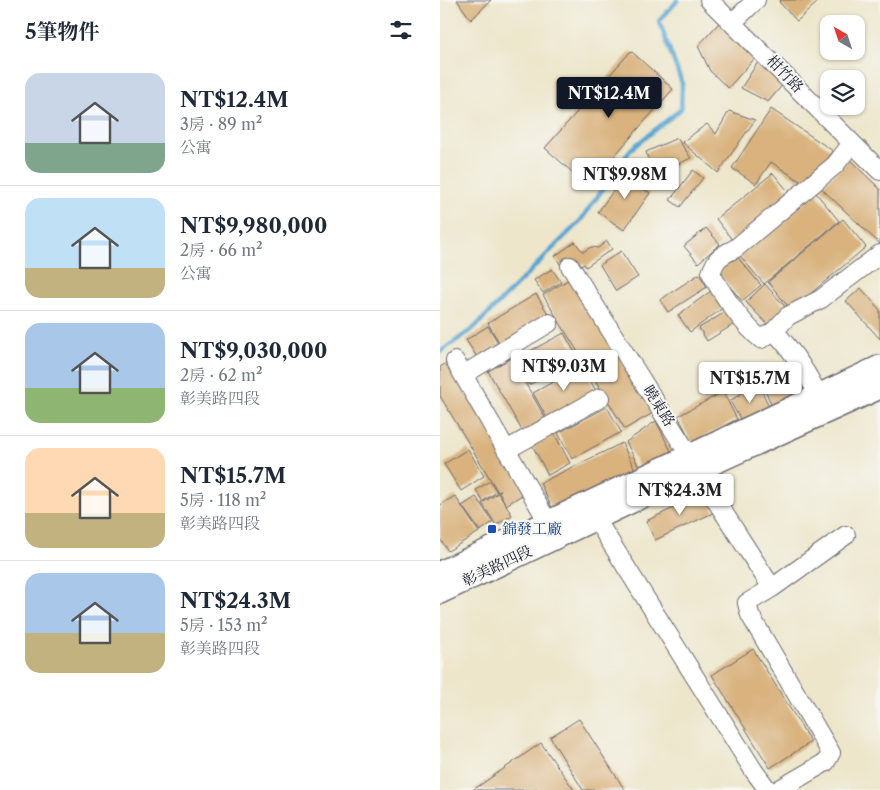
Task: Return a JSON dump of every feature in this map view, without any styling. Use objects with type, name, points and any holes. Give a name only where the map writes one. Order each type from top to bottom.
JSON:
[{"type":"main road","name":"彰美路四段","points":[[440,593],[592,511],[822,404],[880,366]]},
{"type":"main road","name":"彰美路四段","points":[[822,404],[880,388]]},
{"type":"main road","name":"彰美路四段","points":[[440,572],[548,522],[592,511]]},
{"type":"street","name":"柑竹路","points":[[710,0],[852,143],[879,167]]},
{"type":"street","points":[[733,22],[756,0]]},
{"type":"street","points":[[852,143],[836,165],[736,248],[719,256],[711,273],[719,289],[761,339],[774,331],[788,316],[821,299],[880,254]]},
{"type":"street","name":"曉東路","points":[[570,266],[772,588]]},
{"type":"street","points":[[548,522],[459,368],[549,323]]},
{"type":"street","points":[[774,331],[788,346],[822,404]]},
{"type":"street","points":[[506,450],[600,398]]},
{"type":"street","points":[[592,511],[768,790]]},
{"type":"street","points":[[778,790],[826,762],[831,754],[750,615],[747,603],[772,588],[846,535]]},
{"type":"building","points":[[457,0],[491,0],[471,20]]},
{"type":"building","points":[[781,0],[820,0],[797,21],[779,2]]},
{"type":"building","points":[[719,23],[756,57],[728,88],[710,71],[698,46]]},
{"type":"building","points":[[631,51],[673,89],[588,186],[545,148]]},
{"type":"building","points":[[758,62],[785,82],[768,102],[741,88]]},
{"type":"building","points":[[771,109],[833,151],[809,187],[771,162],[756,184],[732,168]]},
{"type":"building","points":[[729,111],[755,120],[718,173],[682,142],[707,124],[716,134]]},
{"type":"building","points":[[677,138],[691,158],[654,175],[646,152]]},
{"type":"building","points":[[849,159],[880,189],[880,244],[821,188]]},
{"type":"building","points":[[629,169],[646,181],[641,187],[650,193],[624,230],[598,212]]},
{"type":"building","points":[[693,170],[703,178],[680,207],[670,200]]},
{"type":"building","points":[[773,173],[792,196],[734,242],[716,219]]},
{"type":"building","points":[[816,193],[839,221],[764,284],[740,256]]},
{"type":"building","points":[[843,219],[866,247],[791,310],[768,282]]},
{"type":"building","points":[[706,228],[720,244],[698,263],[684,246]]},
{"type":"building","points":[[607,241],[612,249],[586,267],[584,264],[577,268],[562,267],[555,256],[575,242],[583,252],[591,247],[598,248]]},
{"type":"building","points":[[621,251],[638,277],[616,291],[600,265]]},
{"type":"building","points":[[734,253],[761,285],[742,301],[715,269]]},
{"type":"building","points":[[552,269],[561,282],[543,293],[534,280]]},
{"type":"building","points":[[699,274],[707,287],[668,312],[660,300]]},
{"type":"building","points":[[571,278],[653,413],[625,429],[543,295]]},
{"type":"building","points":[[765,284],[788,310],[770,327],[746,302]]},
{"type":"building","points":[[715,288],[727,305],[690,332],[678,315]]},
{"type":"building","points":[[861,288],[880,310],[880,339],[846,301]]},
{"type":"building","points":[[536,294],[550,317],[501,346],[488,323]]},
{"type":"building","points":[[732,308],[739,321],[707,341],[699,328]]},
{"type":"building","points":[[488,326],[501,347],[479,360],[466,340]]},
{"type":"building","points":[[564,333],[578,358],[529,385],[515,359]]},
{"type":"building","points":[[511,358],[547,421],[524,434],[488,371]]},
{"type":"building","points":[[795,361],[809,391],[800,396],[786,366]]},
{"type":"building","points":[[448,362],[527,492],[506,505],[499,492],[501,491],[498,492],[440,396],[440,367]]},
{"type":"building","points":[[582,366],[596,391],[547,418],[533,393]]},
{"type":"building","points":[[782,371],[795,399],[772,407],[761,379]]},
{"type":"building","points":[[758,382],[770,409],[743,424],[730,401]]},
{"type":"building","points":[[723,392],[737,419],[692,443],[678,416]]},
{"type":"building","points":[[607,407],[621,432],[572,459],[558,433]]},
{"type":"building","points":[[656,421],[672,453],[640,469],[626,442]]},
{"type":"building","points":[[553,431],[570,463],[548,475],[531,443]]},
{"type":"building","points":[[622,443],[635,470],[553,510],[540,483]]},
{"type":"building","points":[[468,449],[484,476],[461,491],[444,464]]},
{"type":"building","points":[[490,481],[497,492],[483,501],[476,490]]},
{"type":"building","points":[[498,493],[512,515],[496,525],[482,503]]},
{"type":"building","points":[[706,493],[715,512],[655,540],[646,521]]},
{"type":"building","points":[[455,496],[479,532],[448,551],[440,539],[440,505]]},
{"type":"building","points":[[476,497],[493,522],[480,531],[462,506]]},
{"type":"building","points":[[753,649],[811,742],[770,768],[712,675]]},
{"type":"building","points":[[579,719],[625,790],[583,790],[550,737]]},
{"type":"building","points":[[541,743],[574,790],[473,790]]},
{"type":"waterway","points":[[440,352],[474,328],[581,220],[631,149],[681,109],[682,83],[659,21],[678,0]]},
{"type":"place","name":"錦發工廠","points":[[492,529]]}]
